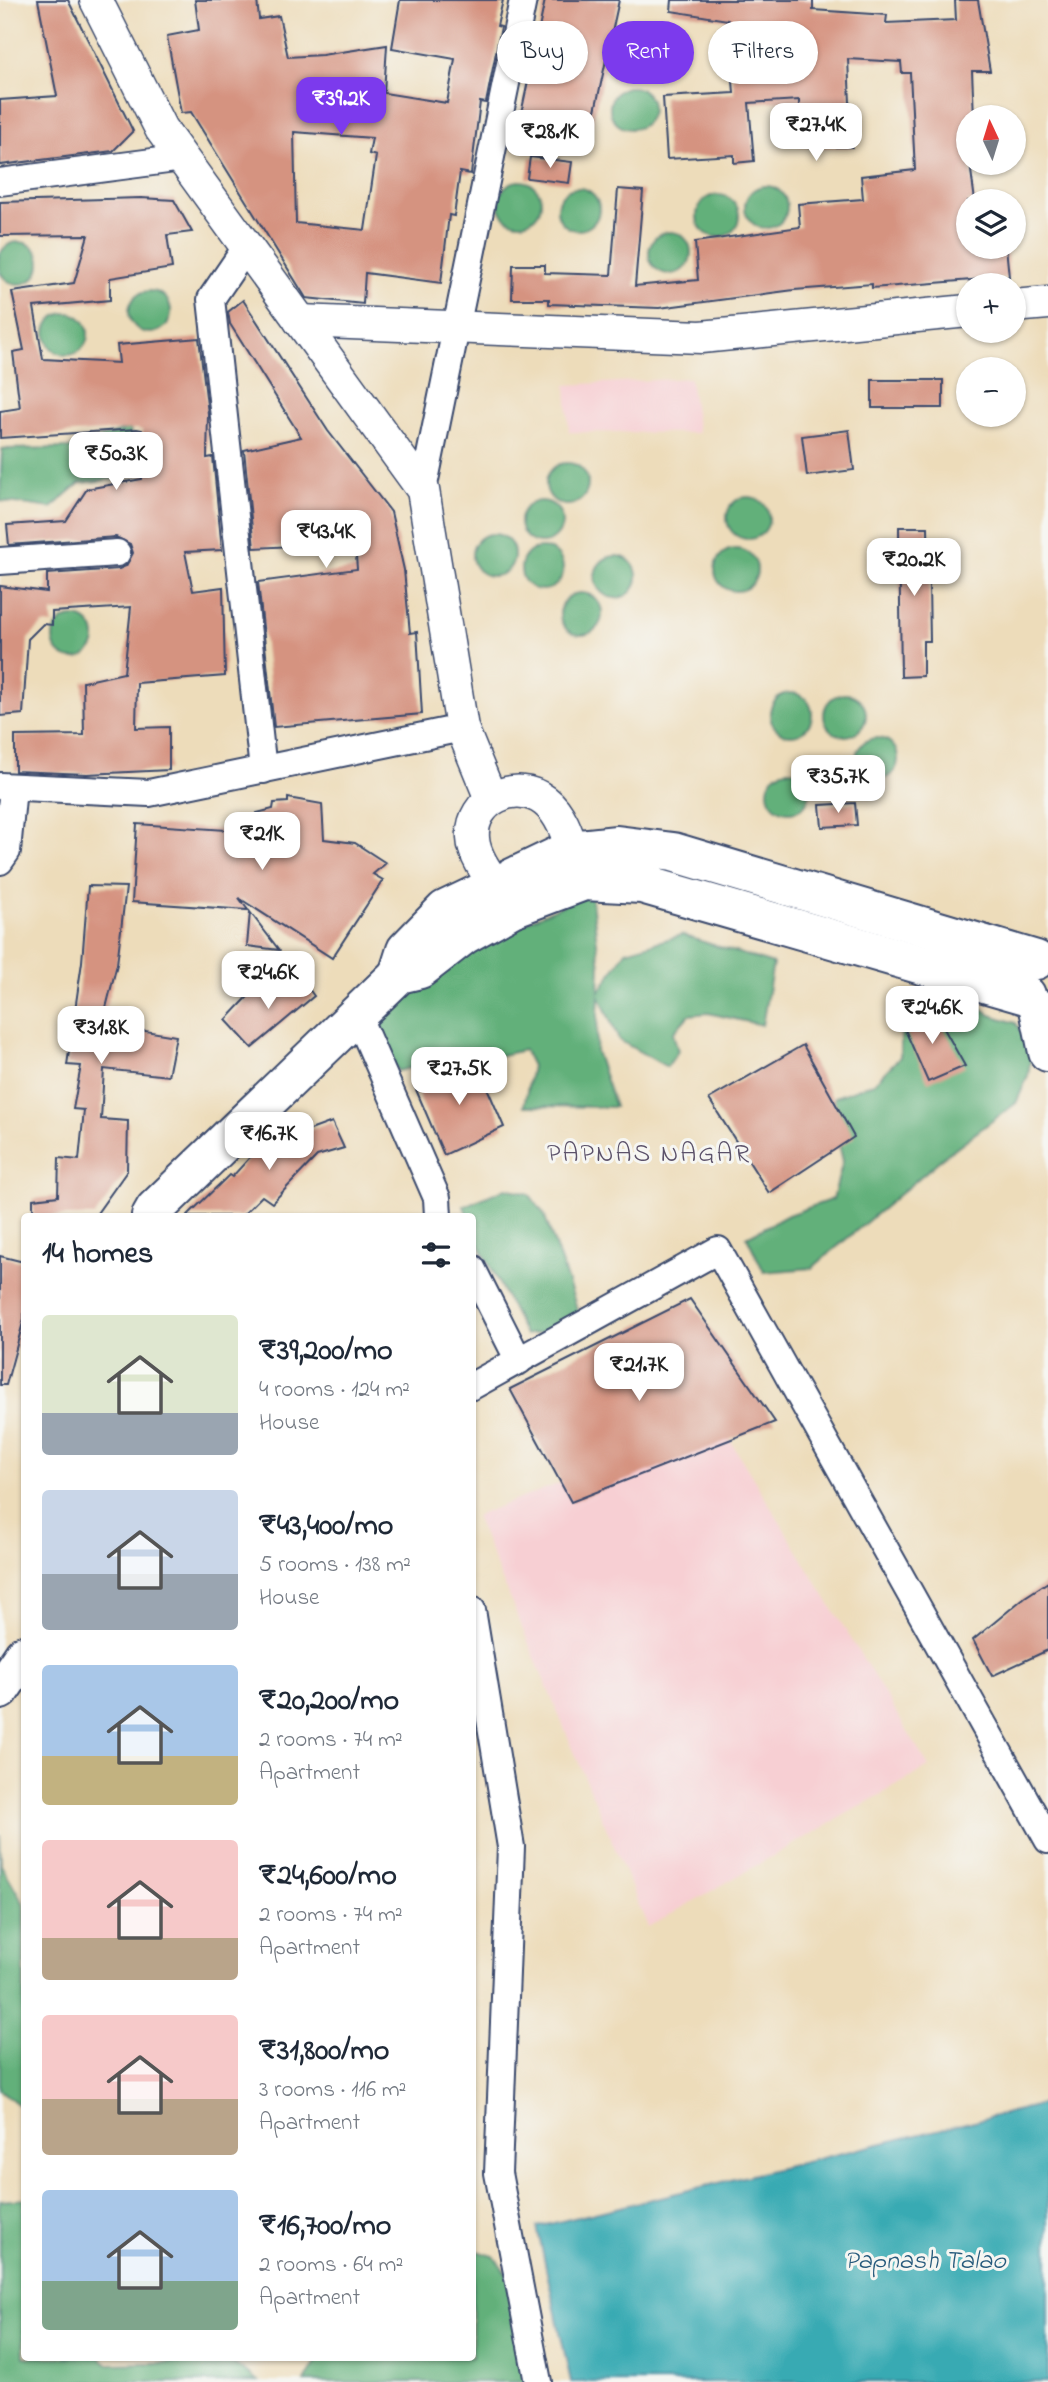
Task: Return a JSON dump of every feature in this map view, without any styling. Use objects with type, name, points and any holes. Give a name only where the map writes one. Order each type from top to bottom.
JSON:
[{"type":"main road","points":[[153,1213],[399,974],[406,950],[445,910],[504,896],[578,865],[642,884],[1040,986],[1048,1052]]},
{"type":"main road","points":[[0,1690],[21,1659]]},
{"type":"street","points":[[96,0],[161,129],[423,490]]},
{"type":"street","points":[[492,799],[462,728],[423,490],[523,0]]},
{"type":"street","points":[[0,182],[183,158]]},
{"type":"street","points":[[241,255],[211,299],[263,770]]},
{"type":"street","points":[[1026,305],[1048,303]]},
{"type":"street","points":[[300,321],[701,337],[956,312]]},
{"type":"street","points":[[0,561],[117,552]]},
{"type":"street","points":[[0,861],[7,851],[6,787],[149,793],[462,728]]},
{"type":"street","points":[[504,896],[475,851],[472,837],[474,822],[492,799],[519,791],[546,801],[563,826],[578,865]]},
{"type":"street","points":[[357,1015],[441,1210]]},
{"type":"street","points":[[476,1384],[718,1250],[1048,1840]]},
{"type":"street","points":[[476,1276],[519,1361]]},
{"type":"street","points":[[476,1634],[511,1847],[498,2173],[538,2382]]},
{"type":"shaded area","points":[[690,378],[698,433],[569,432],[566,385]]},
{"type":"shaded area","points":[[719,1422],[929,1767],[648,1927],[476,1516]]},
{"type":"green space","points":[[631,87],[646,93],[652,108],[646,123],[631,129],[616,123],[610,108],[616,93]]},
{"type":"green space","points":[[520,181],[535,187],[541,202],[535,217],[520,223],[505,217],[499,202],[505,187]]},
{"type":"green space","points":[[766,186],[781,192],[787,207],[781,222],[766,228],[751,222],[745,207],[751,192]]},
{"type":"green space","points":[[578,188],[593,194],[599,209],[593,224],[578,230],[563,224],[557,209],[563,194]]},
{"type":"green space","points":[[718,195],[733,201],[739,216],[733,231],[718,237],[703,231],[697,216],[703,201]]},
{"type":"green space","points":[[670,232],[685,238],[691,253],[685,268],[670,274],[655,268],[649,253],[655,238]]},
{"type":"green space","points":[[11,244],[27,244],[34,248],[38,255],[38,271],[34,278],[27,282],[11,282],[4,278],[0,271],[0,255],[4,248]]},
{"type":"green space","points":[[150,291],[165,297],[171,312],[165,327],[150,333],[135,327],[129,312],[135,297]]},
{"type":"green space","points":[[67,313],[82,319],[88,334],[82,349],[67,355],[52,349],[46,334],[52,319]]},
{"type":"green space","points":[[130,428],[134,458],[114,479],[80,483],[51,508],[0,501],[2,449],[70,448]]},
{"type":"green space","points":[[567,463],[582,469],[588,484],[582,499],[567,505],[552,499],[546,484],[552,469]]},
{"type":"green space","points":[[748,497],[763,503],[769,518],[763,533],[748,539],[733,533],[727,518],[733,503]]},
{"type":"green space","points":[[541,501],[556,507],[562,522],[556,537],[541,543],[526,537],[520,522],[526,507]]},
{"type":"green space","points":[[493,534],[508,540],[514,555],[508,570],[493,576],[478,570],[472,555],[478,540]]},
{"type":"green space","points":[[542,548],[557,554],[563,569],[557,584],[542,590],[527,584],[521,569],[527,554]]},
{"type":"green space","points":[[736,549],[751,555],[757,570],[751,585],[736,591],[721,585],[715,570],[721,555]]},
{"type":"green space","points":[[616,556],[631,562],[637,577],[631,592],[616,598],[601,592],[595,577],[601,562]]},
{"type":"green space","points":[[581,593],[596,599],[602,614],[596,629],[581,635],[566,629],[560,614],[566,599]]},
{"type":"green space","points":[[74,617],[89,623],[95,638],[89,653],[74,659],[59,653],[53,638],[59,623]]},
{"type":"green space","points":[[791,693],[806,699],[812,714],[806,729],[791,735],[776,729],[770,714],[776,699]]},
{"type":"green space","points":[[845,694],[860,700],[866,715],[860,730],[845,736],[830,730],[824,715],[830,700]]},
{"type":"green space","points":[[877,738],[892,744],[898,759],[892,774],[877,780],[862,774],[856,759],[862,744]]},
{"type":"green space","points":[[789,770],[804,776],[810,791],[804,806],[789,812],[774,806],[768,791],[774,776]]},
{"type":"green space","points":[[591,893],[600,967],[599,992],[626,951],[682,935],[773,964],[762,1025],[708,1013],[689,1015],[673,1033],[678,1051],[667,1067],[619,1040],[599,995],[596,1051],[615,1107],[524,1106],[532,1066],[524,1050],[489,1058],[465,1054],[398,1071],[377,1038],[393,988],[476,944]]},
{"type":"green space","points":[[928,985],[962,994],[991,1015],[1016,1023],[1032,1047],[1028,1076],[1016,1103],[946,1155],[812,1268],[764,1272],[747,1237],[788,1215],[833,1199],[843,1161],[831,1110],[835,1097],[874,1083],[900,1057],[902,1023]]},
{"type":"green space","points":[[506,1188],[529,1194],[544,1214],[583,1325],[525,1335],[476,1238],[476,1213],[467,1213],[464,1206]]},
{"type":"green space","points":[[0,1835],[1,1864],[21,1899],[21,2107],[0,2090]]},
{"type":"green space","points":[[21,2199],[21,2361],[105,2361],[109,2364],[230,2361],[259,2382],[0,2382],[0,2201]]},
{"type":"green space","points":[[476,2251],[494,2256],[522,2295],[526,2382],[305,2382],[317,2361],[476,2361]]},
{"type":"water","name":"Papnash Talao","points":[[1048,2103],[1048,2382],[571,2382],[537,2227]]},
{"type":"building","points":[[38,0],[68,0],[133,131],[113,151],[0,165],[0,100],[57,96]]},
{"type":"building","points":[[195,0],[257,0],[259,19],[279,16],[288,57],[322,55],[387,45],[384,93],[447,103],[455,59],[392,48],[400,0],[503,0],[497,21],[497,47],[486,103],[480,102],[471,174],[460,172],[454,216],[449,215],[441,283],[365,273],[363,304],[306,298],[191,112],[181,113],[167,36],[199,30]],"holes":[[[294,132],[372,138],[369,154],[376,156],[365,230],[296,223]]]},
{"type":"building","points":[[545,0],[619,0],[614,21],[602,21],[602,79],[590,134],[520,119],[527,84],[588,84],[588,21],[541,21]]},
{"type":"building","points":[[672,0],[813,0],[813,10],[887,15],[886,23],[956,20],[955,0],[978,0],[990,71],[972,71],[973,105],[956,105],[956,175],[972,175],[973,189],[956,189],[956,259],[1007,259],[1009,273],[956,273],[956,281],[872,288],[872,284],[794,290],[659,308],[549,304],[549,299],[512,299],[513,265],[545,265],[545,273],[611,275],[618,189],[643,191],[635,286],[698,280],[695,242],[800,227],[798,204],[863,199],[861,176],[915,170],[910,73],[902,73],[901,62],[848,59],[852,147],[799,147],[799,100],[749,103],[754,161],[734,163],[734,155],[667,159],[663,97],[734,93],[733,84],[818,84],[818,21],[728,21],[671,11]]},
{"type":"building","points":[[530,157],[572,162],[569,183],[527,178]]},
{"type":"building","points":[[141,198],[174,200],[192,232],[167,235],[172,268],[110,278],[110,300],[34,307],[43,359],[119,363],[117,345],[199,338],[208,414],[207,458],[213,457],[222,550],[185,552],[193,591],[223,587],[225,676],[137,683],[136,728],[169,727],[169,770],[87,774],[15,771],[15,736],[84,735],[83,682],[124,673],[131,607],[52,612],[52,625],[43,624],[28,639],[23,714],[0,716],[0,586],[47,592],[47,574],[119,569],[126,566],[133,553],[130,544],[116,537],[9,545],[7,525],[66,521],[87,489],[142,479],[143,453],[142,430],[137,429],[0,438],[0,411],[20,408],[13,352],[24,350],[12,292],[74,283],[88,235],[0,236],[0,202]]},
{"type":"building","points":[[243,300],[328,431],[391,512],[404,570],[410,633],[417,632],[422,714],[274,727],[258,582],[357,569],[355,543],[254,548],[244,450],[301,437],[230,324],[228,312]]},
{"type":"building","points":[[872,380],[943,380],[943,408],[872,408]]},
{"type":"building","points":[[849,430],[854,470],[807,476],[802,436]]},
{"type":"building","points":[[899,527],[928,527],[930,641],[923,641],[923,676],[901,677]]},
{"type":"building","points":[[288,798],[322,804],[324,839],[355,843],[386,863],[373,874],[383,880],[332,958],[239,898],[248,910],[132,902],[137,824],[256,832],[257,813],[273,809],[274,803],[288,802]]},
{"type":"building","points":[[855,803],[857,825],[822,827],[820,805]]},
{"type":"building","points":[[88,886],[126,887],[117,964],[102,1024],[176,1036],[168,1076],[104,1069],[101,1119],[128,1121],[127,1171],[97,1213],[33,1213],[33,1199],[58,1196],[59,1158],[79,1160],[84,1110],[73,1109],[81,1066],[67,1065],[82,962]]},
{"type":"building","points":[[250,912],[279,950],[247,946]]},
{"type":"building","points":[[300,977],[314,996],[252,1048],[226,1020],[259,985],[276,997]]},
{"type":"building","points":[[933,1009],[965,1066],[928,1082],[902,1023]]},
{"type":"building","points":[[803,1045],[854,1137],[769,1193],[709,1099]]},
{"type":"building","points":[[476,1062],[504,1127],[444,1155],[414,1085]]},
{"type":"building","points":[[332,1122],[344,1148],[317,1156],[272,1203],[262,1196],[245,1213],[190,1213],[229,1175],[232,1177],[273,1132],[283,1140]]},
{"type":"building","points":[[0,1256],[21,1261],[21,1330],[6,1385],[0,1385]]},
{"type":"building","points":[[690,1299],[775,1422],[571,1502],[510,1389]]},
{"type":"building","points":[[1048,1582],[1048,1650],[992,1676],[973,1640],[1025,1597]]},
{"type":"district","name":"PAPNAS NAGAR","points":[[649,1152]]}]
